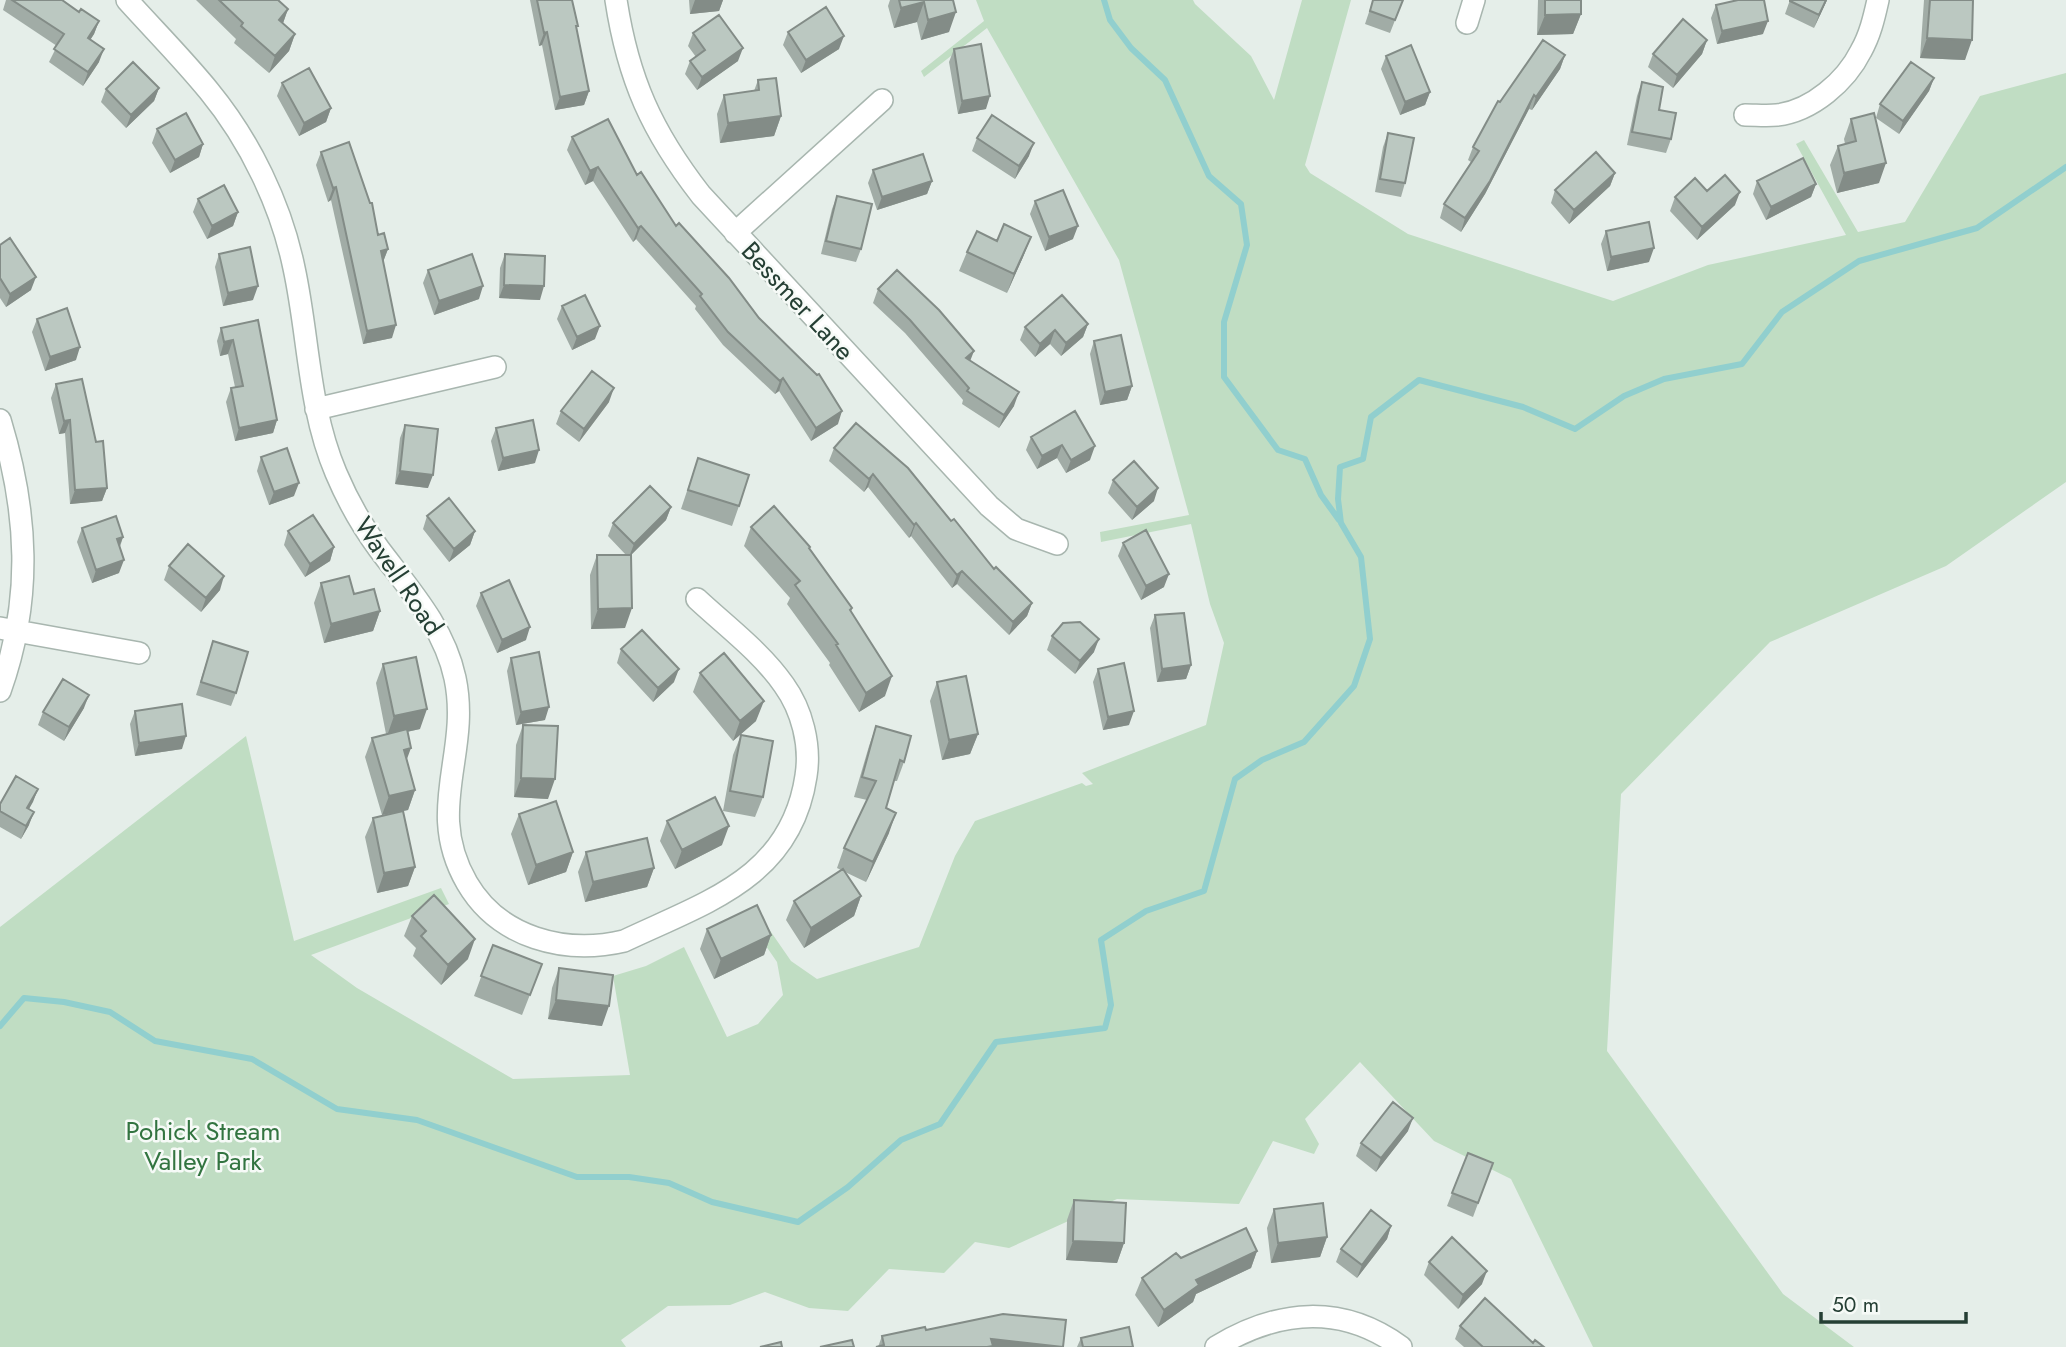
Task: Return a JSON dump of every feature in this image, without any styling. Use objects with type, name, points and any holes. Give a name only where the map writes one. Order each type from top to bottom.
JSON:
[{"type":"street","name":"Wavell Road","points":[[127,0],[209,91],[237,130],[262,175],[281,220],[294,265],[316,409],[327,450],[349,501],[376,545],[429,615],[451,662],[459,716],[457,750],[448,794],[447,815],[449,839],[456,862],[475,895],[514,929],[562,946],[604,946],[624,941],[741,882],[772,856],[791,827],[803,798],[807,767],[806,739],[797,709],[786,687],[771,667],[697,599]]},
{"type":"street","name":"Bessmer Lane","points":[[616,0],[626,54],[636,86],[653,124],[678,166],[735,233],[989,506],[1016,529],[1056,544]]},
{"type":"street","points":[[1467,23],[1474,0]]},
{"type":"street","points":[[1745,115],[1780,115],[1808,105],[1833,87],[1860,54],[1870,32],[1878,0]]},
{"type":"street","points":[[735,233],[882,100]]},
{"type":"street","points":[[316,409],[495,367]]},
{"type":"street","points":[[0,420],[14,466],[22,516],[23,582],[8,629],[0,691]]},
{"type":"street","points":[[8,629],[139,653]]},
{"type":"street","points":[[1216,1347],[1242,1332],[1271,1321],[1305,1317],[1353,1323],[1376,1332],[1401,1347]]},
{"type":"green space","name":"Pohick Stream Valley Park","points":[[976,0],[1193,0],[1251,56],[1274,100],[1302,0],[1351,0],[1305,165],[1310,173],[1408,234],[1613,301],[1708,265],[1846,235],[1796,144],[1804,140],[1858,232],[1905,222],[1980,96],[2066,73],[2066,482],[1946,566],[1770,642],[1621,794],[1607,1051],[1783,1294],[1854,1347],[1593,1347],[1511,1179],[1434,1141],[1360,1062],[1305,1119],[1319,1144],[1314,1154],[1273,1141],[1239,1204],[1117,1199],[1009,1248],[975,1242],[944,1273],[889,1269],[848,1311],[809,1308],[765,1292],[730,1305],[668,1306],[621,1340],[626,1347],[0,1347],[0,927],[246,736],[294,941],[441,888],[449,904],[311,955],[357,988],[513,1079],[630,1075],[613,976],[646,966],[684,947],[727,1037],[758,1024],[783,995],[777,962],[744,914],[755,909],[791,961],[817,979],[919,947],[955,856],[975,821],[1082,783],[1086,786],[1093,784],[1082,773],[1206,725],[1224,643],[1210,604],[1191,524],[1101,542],[1100,532],[1189,515],[1119,260],[987,28],[924,77],[921,71],[984,21]]},
{"type":"building","points":[[12,0],[62,0],[99,21],[88,38],[104,49],[88,72],[54,49],[64,34]]},
{"type":"building","points":[[219,0],[278,0],[288,9],[279,20],[295,34],[275,56],[241,26],[243,23]]},
{"type":"building","points":[[537,0],[572,0],[589,91],[560,97],[547,32],[544,33]]},
{"type":"building","points":[[899,0],[953,0],[956,12],[928,20],[924,2],[901,8]]},
{"type":"building","points":[[1373,0],[1403,0],[1395,20],[1370,11]]},
{"type":"building","points":[[1545,0],[1581,0],[1581,14],[1545,15]]},
{"type":"building","points":[[1738,0],[1764,0],[1768,21],[1722,31],[1716,5]]},
{"type":"building","points":[[1790,0],[1826,0],[1819,15]]},
{"type":"building","points":[[1930,0],[1973,0],[1972,40],[1927,38]]},
{"type":"building","points":[[826,7],[844,36],[806,60],[788,32]]},
{"type":"building","points":[[719,15],[743,48],[702,77],[690,61],[705,50],[693,33]]},
{"type":"building","points":[[1683,19],[1707,40],[1677,75],[1653,54]]},
{"type":"building","points":[[1543,40],[1565,55],[1536,97],[1534,95],[1490,181],[1465,218],[1444,204],[1479,151],[1473,147],[1498,101],[1500,102]]},
{"type":"building","points":[[981,44],[990,96],[962,101],[954,49]]},
{"type":"building","points":[[1411,45],[1430,92],[1405,102],[1386,56]]},
{"type":"building","points":[[133,62],[159,88],[131,115],[106,89]]},
{"type":"building","points":[[1911,62],[1934,78],[1903,121],[1880,104]]},
{"type":"building","points":[[309,68],[331,108],[304,123],[282,83]]},
{"type":"building","points":[[776,78],[781,116],[728,123],[724,95],[759,90],[758,80]]},
{"type":"building","points":[[1642,82],[1663,87],[1659,110],[1676,113],[1671,139],[1632,132]]},
{"type":"building","points":[[186,113],[203,144],[175,160],[157,129]]},
{"type":"building","points":[[1874,113],[1886,163],[1844,173],[1838,146],[1856,141],[1851,119]]},
{"type":"building","points":[[992,115],[1034,143],[1019,166],[977,138]]},
{"type":"building","points":[[608,119],[637,175],[641,172],[676,226],[679,223],[729,278],[759,318],[819,374],[842,411],[816,428],[783,378],[780,381],[728,332],[700,296],[702,294],[641,226],[638,228],[598,167],[590,171],[572,137]]},
{"type":"building","points":[[1388,133],[1414,138],[1405,183],[1380,179]]},
{"type":"building","points":[[349,142],[372,203],[378,235],[384,233],[388,249],[381,251],[396,325],[367,331],[336,187],[333,188],[321,152]]},
{"type":"building","points":[[1596,152],[1615,173],[1574,210],[1555,190]]},
{"type":"building","points":[[923,154],[932,181],[882,197],[873,170]]},
{"type":"building","points":[[1803,158],[1816,184],[1771,207],[1757,181]]},
{"type":"building","points":[[1725,175],[1740,192],[1702,227],[1675,197],[1695,178],[1707,191]]},
{"type":"building","points":[[224,185],[238,212],[212,226],[198,199]]},
{"type":"building","points":[[1063,190],[1078,226],[1049,237],[1035,201]]},
{"type":"building","points":[[837,196],[872,204],[861,249],[826,241]]},
{"type":"building","points":[[1649,222],[1654,248],[1611,257],[1606,231]]},
{"type":"building","points":[[1004,224],[1031,237],[1014,274],[967,252],[977,231],[997,241]]},
{"type":"building","points":[[10,238],[36,277],[10,294],[0,278],[0,245]]},
{"type":"building","points":[[250,247],[258,286],[228,293],[219,254]]},
{"type":"building","points":[[472,254],[483,286],[439,301],[428,270]]},
{"type":"building","points":[[505,254],[545,256],[544,286],[504,285]]},
{"type":"building","points":[[897,270],[939,310],[974,351],[966,358],[1019,392],[1004,415],[967,391],[969,388],[910,320],[878,289]]},
{"type":"building","points":[[585,295],[600,326],[577,337],[562,306]]},
{"type":"building","points":[[1062,295],[1088,324],[1066,343],[1055,330],[1040,344],[1025,327]]},
{"type":"building","points":[[67,308],[80,347],[50,357],[37,319]]},
{"type":"building","points":[[258,320],[277,420],[239,428],[231,388],[243,386],[233,340],[224,342],[221,328]]},
{"type":"building","points":[[1121,335],[1132,386],[1105,392],[1094,341]]},
{"type":"building","points":[[592,371],[614,388],[584,429],[561,411]]},
{"type":"building","points":[[82,379],[96,442],[103,441],[107,488],[75,490],[70,420],[64,421],[56,384]]},
{"type":"building","points":[[1075,411],[1095,446],[1071,460],[1062,445],[1042,456],[1031,437]]},
{"type":"building","points":[[533,420],[539,450],[503,458],[496,428]]},
{"type":"building","points":[[856,423],[908,468],[994,569],[996,567],[1032,603],[1013,622],[962,571],[957,575],[873,474],[869,479],[834,448]]},
{"type":"building","points":[[405,425],[438,429],[433,475],[400,471]]},
{"type":"building","points":[[287,448],[299,483],[274,492],[261,457]]},
{"type":"building","points":[[698,458],[749,475],[739,506],[688,490]]},
{"type":"building","points":[[1134,461],[1158,488],[1137,507],[1113,480]]},
{"type":"building","points":[[650,486],[671,507],[634,544],[613,523]]},
{"type":"building","points":[[449,498],[475,531],[454,549],[427,516]]},
{"type":"building","points":[[774,506],[810,547],[852,608],[850,610],[892,676],[866,693],[836,645],[838,644],[795,585],[800,581],[751,527]]},
{"type":"building","points":[[313,515],[334,547],[310,564],[288,531]]},
{"type":"building","points":[[116,516],[123,537],[117,539],[124,560],[96,570],[82,528]]},
{"type":"building","points":[[1146,530],[1169,574],[1146,586],[1123,543]]},
{"type":"building","points":[[188,544],[224,576],[206,598],[169,566]]},
{"type":"building","points":[[597,555],[631,555],[632,608],[598,609]]},
{"type":"building","points":[[349,576],[354,594],[374,589],[380,611],[331,624],[321,583]]},
{"type":"building","points":[[509,580],[530,627],[502,640],[481,593]]},
{"type":"building","points":[[1184,613],[1191,665],[1162,669],[1155,615]]},
{"type":"building","points":[[1080,622],[1099,639],[1080,661],[1052,636],[1063,623]]},
{"type":"building","points":[[642,630],[679,669],[658,688],[621,649]]},
{"type":"building","points":[[213,641],[248,652],[236,693],[201,682]]},
{"type":"building","points":[[539,652],[549,707],[521,712],[511,658]]},
{"type":"building","points":[[724,653],[764,701],[740,721],[700,673]]},
{"type":"building","points":[[416,657],[427,709],[394,716],[383,664]]},
{"type":"building","points":[[1124,663],[1134,711],[1108,717],[1098,669]]},
{"type":"building","points":[[966,676],[978,734],[949,740],[937,682]]},
{"type":"building","points":[[63,679],[89,695],[69,727],[43,712]]},
{"type":"building","points":[[182,704],[186,736],[139,743],[135,711]]},
{"type":"building","points":[[523,725],[558,726],[555,779],[521,778]]},
{"type":"building","points":[[876,726],[911,736],[904,762],[900,760],[886,808],[896,813],[873,862],[844,848],[876,781],[862,777]]},
{"type":"building","points":[[407,729],[411,748],[404,750],[415,790],[389,796],[372,738]]},
{"type":"building","points":[[741,735],[773,741],[763,797],[730,791]]},
{"type":"building","points":[[16,776],[38,789],[27,808],[34,812],[26,826],[0,811],[0,804]]},
{"type":"building","points":[[715,797],[729,826],[682,850],[667,821]]},
{"type":"building","points":[[556,801],[573,852],[536,865],[519,814]]},
{"type":"building","points":[[403,811],[415,867],[384,873],[373,818]]},
{"type":"building","points":[[647,838],[654,868],[593,882],[586,852]]},
{"type":"building","points":[[843,869],[861,896],[811,928],[794,901]]},
{"type":"building","points":[[434,895],[475,939],[448,965],[421,936],[426,931],[412,916]]},
{"type":"building","points":[[757,905],[771,935],[721,959],[707,929]]},
{"type":"building","points":[[493,945],[542,964],[530,995],[481,976]]},
{"type":"building","points":[[559,968],[613,975],[609,1006],[556,1000]]},
{"type":"building","points":[[1393,1102],[1413,1118],[1381,1158],[1361,1143]]},
{"type":"building","points":[[1468,1153],[1493,1163],[1478,1203],[1452,1193]]},
{"type":"building","points":[[1074,1200],[1126,1203],[1124,1243],[1073,1241]]},
{"type":"building","points":[[1323,1203],[1327,1237],[1278,1243],[1274,1209]]},
{"type":"building","points":[[1371,1210],[1391,1226],[1362,1265],[1341,1249]]},
{"type":"building","points":[[1246,1228],[1257,1251],[1196,1280],[1199,1285],[1164,1310],[1142,1278],[1176,1253],[1181,1258]]},
{"type":"building","points":[[1452,1237],[1487,1271],[1463,1295],[1429,1262]]},
{"type":"building","points":[[1485,1298],[1533,1343],[1535,1340],[1544,1347],[1483,1347],[1460,1326]]},
{"type":"building","points":[[1003,1314],[1066,1320],[1063,1347],[991,1339],[993,1346],[987,1347],[876,1347],[884,1345],[882,1336]]},
{"type":"building","points":[[1129,1327],[1133,1347],[1083,1347],[1081,1338]]},
{"type":"building","points":[[852,1340],[854,1347],[820,1347]]},
{"type":"building","points":[[781,1342],[782,1347],[760,1347]]},
{"type":"waterway","points":[[1104,0],[1110,20],[1131,48],[1165,80],[1209,176],[1241,204],[1247,245],[1224,322],[1224,377],[1278,450],[1305,459],[1321,495],[1339,520]]},
{"type":"waterway","points":[[0,1026],[24,998],[64,1002],[110,1012],[155,1041],[252,1059],[337,1109],[417,1120],[577,1177],[629,1177],[669,1183],[712,1202],[798,1222],[848,1187],[901,1140],[940,1124],[996,1042],[1105,1028],[1111,1005],[1101,940],[1146,911],[1204,891],[1235,779],[1262,760],[1304,742],[1354,686],[1370,639],[1361,557],[1341,523],[1338,499],[1340,467],[1363,459],[1371,417],[1419,380],[1523,407],[1575,429],[1624,396],[1664,379],[1742,364],[1782,312],[1859,261],[1977,228],[2066,167]]}]
